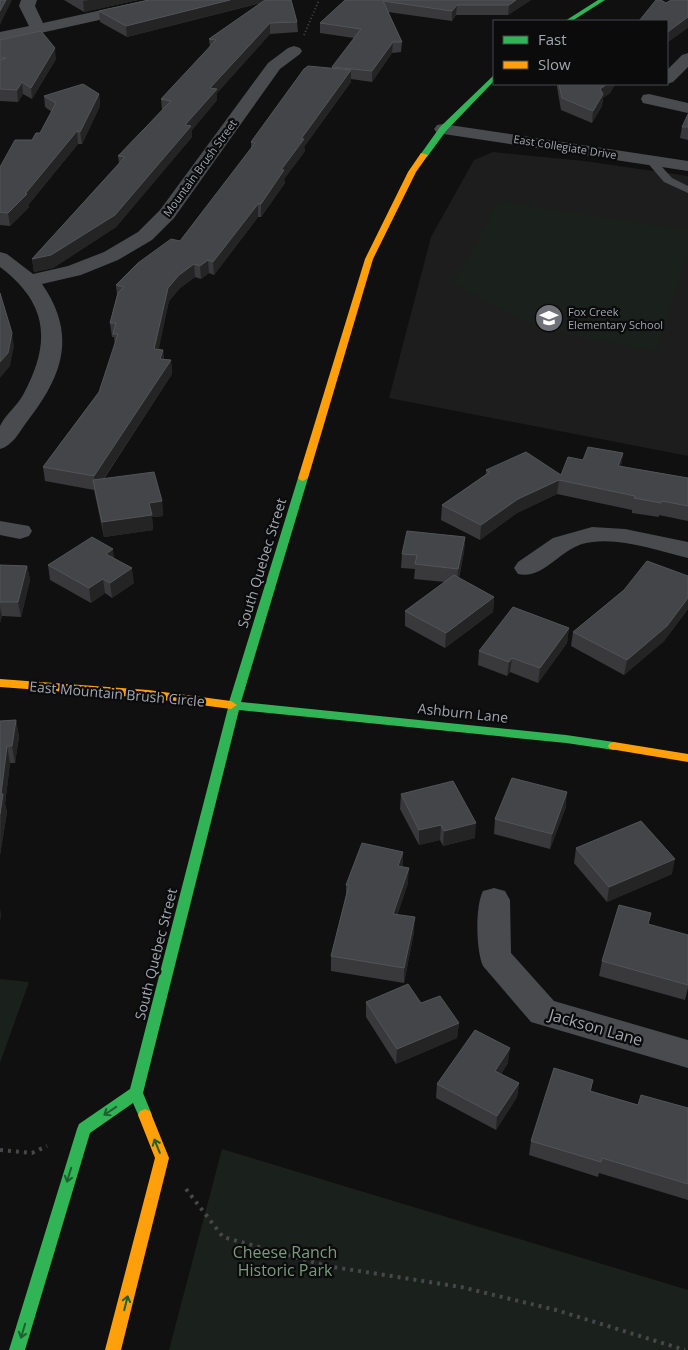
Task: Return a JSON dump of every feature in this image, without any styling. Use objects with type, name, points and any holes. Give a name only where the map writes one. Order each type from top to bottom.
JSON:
[{"type":"main road","points":[[570,20],[602,0]]},
{"type":"main road","name":"South Quebec Street","points":[[136,1093],[234,706],[369,258],[412,172],[442,129],[493,78]]},
{"type":"main road","name":"East Mountain Brush Circle","points":[[0,683],[148,694],[234,706]]},
{"type":"main road","name":"Ashburn Lane","points":[[234,706],[566,739],[688,758]]},
{"type":"main road","points":[[17,1350],[84,1129],[136,1093],[162,1158],[113,1350]]},
{"type":"street","points":[[29,0],[27,6],[39,30]]},
{"type":"street","points":[[0,37],[39,30],[167,0]]},
{"type":"street","name":"Mountain Brush Street","points":[[31,281],[74,271],[111,256],[145,236],[167,214],[274,66],[294,51]]},
{"type":"street","points":[[668,78],[688,58]]},
{"type":"street","points":[[662,85],[649,99],[688,108]]},
{"type":"street","name":"East Collegiate Drive","points":[[442,129],[688,166]]},
{"type":"street","points":[[0,258],[31,281],[46,302],[52,328],[52,357],[34,396],[0,442]]},
{"type":"street","points":[[527,568],[562,543],[591,535],[622,536],[688,550]]},
{"type":"street","name":"Jackson Lane","points":[[494,900],[495,957],[543,1012],[688,1054]]},
{"type":"lane","points":[[650,160],[668,180],[688,190]]},
{"type":"path","points":[[294,51],[303,37],[319,0]]},
{"type":"path","points":[[0,1150],[32,1153],[84,1129]]},
{"type":"path","points":[[162,1158],[223,1237],[327,1266],[461,1287],[556,1310],[685,1350]]},
{"type":"shaded area","name":"Fox Creek Elementary School","points":[[493,152],[584,161],[688,176],[688,456],[389,398],[431,237],[474,160]]},
{"type":"green space","points":[[499,201],[688,230],[688,252],[656,351],[542,330],[454,284]]},
{"type":"green space","points":[[0,979],[29,982],[0,1063]]},
{"type":"green space","name":"Cheese Ranch Historic Park","points":[[222,1149],[688,1290],[688,1350],[169,1350]]},
{"type":"building","points":[[0,0],[6,0],[0,11]]},
{"type":"building","points":[[149,0],[230,0],[126,26],[99,11]]},
{"type":"building","points":[[265,0],[291,0],[297,22],[270,23],[210,88],[217,89],[185,125],[191,126],[115,215],[51,255],[32,259],[125,157],[118,156],[171,101],[161,99],[216,40],[209,39]]},
{"type":"building","points":[[345,0],[516,0],[509,5],[457,5],[452,11],[383,1],[402,42],[393,42],[372,71],[332,67],[361,29],[320,23]]},
{"type":"building","points":[[656,0],[666,3],[671,0],[688,0],[688,17],[668,32],[668,20],[640,20]]},
{"type":"building","points":[[41,31],[55,48],[31,88],[22,82],[17,90],[0,89],[0,60],[6,58],[0,58],[0,40]]},
{"type":"building","points":[[308,66],[351,70],[301,139],[304,139],[281,170],[284,170],[261,204],[258,204],[213,262],[208,260],[200,266],[194,264],[179,275],[168,288],[154,349],[163,350],[160,359],[171,360],[94,476],[43,467],[99,392],[118,334],[113,334],[116,323],[110,323],[118,293],[124,287],[116,285],[138,263],[171,239],[180,241],[255,143],[251,142]]},
{"type":"building","points":[[83,84],[99,94],[80,132],[77,131],[25,194],[27,194],[8,213],[0,212],[0,167],[15,140],[32,140],[36,133],[40,133],[56,103],[44,96]]},
{"type":"building","points":[[559,85],[606,85],[600,89],[603,94],[593,111],[562,98]]},
{"type":"building","points":[[688,114],[688,127],[682,127]]},
{"type":"building","points":[[0,293],[12,333],[8,353],[0,362]]},
{"type":"building","points":[[588,447],[623,453],[618,466],[688,478],[688,506],[634,498],[635,496],[559,480],[518,499],[481,525],[442,505],[490,472],[486,470],[526,452],[561,475],[568,457],[583,460]]},
{"type":"building","points":[[154,472],[162,501],[149,503],[152,515],[102,522],[93,480]]},
{"type":"building","points":[[407,531],[465,537],[458,569],[415,564],[417,555],[402,554]]},
{"type":"building","points":[[92,537],[113,549],[106,554],[132,568],[110,583],[103,579],[89,588],[48,565]]},
{"type":"building","points":[[647,561],[688,576],[688,598],[667,626],[627,660],[573,632],[624,590]]},
{"type":"building","points":[[0,565],[27,566],[18,602],[0,602]]},
{"type":"building","points":[[454,575],[494,597],[446,633],[405,611]]},
{"type":"building","points":[[513,607],[569,628],[540,668],[512,658],[509,662],[479,651]]},
{"type":"building","points":[[16,720],[12,746],[7,746],[0,814],[0,721]]},
{"type":"building","points":[[512,778],[567,792],[552,834],[495,819]]},
{"type":"building","points":[[453,781],[476,823],[444,831],[441,825],[419,830],[401,794]]},
{"type":"building","points":[[641,821],[675,859],[609,887],[576,848]]},
{"type":"building","points":[[362,843],[403,852],[398,866],[409,868],[393,914],[415,917],[404,968],[331,956],[349,885],[346,885]]},
{"type":"building","points":[[619,905],[651,913],[648,924],[688,935],[688,985],[602,961]]},
{"type":"building","points":[[408,984],[421,1003],[440,996],[459,1023],[397,1049],[366,1002]]},
{"type":"building","points":[[475,1030],[510,1048],[495,1071],[519,1083],[497,1116],[437,1084]]},
{"type":"building","points":[[554,1068],[593,1080],[590,1091],[638,1105],[641,1095],[688,1108],[688,1184],[602,1158],[601,1162],[531,1141]]},
{"type":"traffic: fast","points":[[570,20],[602,0]]},
{"type":"traffic: fast","points":[[424,155],[443,129],[493,78]]},
{"type":"traffic: fast","points":[[145,1115],[136,1093],[234,705],[303,478]]},
{"type":"traffic: fast","points":[[231,705],[566,739],[614,746]]},
{"type":"traffic: fast","points":[[17,1350],[84,1129],[136,1093]]},
{"type":"traffic: slow","points":[[303,478],[369,259],[412,172],[424,155]]},
{"type":"traffic: slow","points":[[0,683],[148,694],[231,705]]},
{"type":"traffic: slow","points":[[614,746],[688,758]]},
{"type":"traffic: slow","points":[[113,1350],[162,1158],[145,1115]]},
{"type":"place","name":"Fox Creek Elementary School","points":[[549,318]]}]
